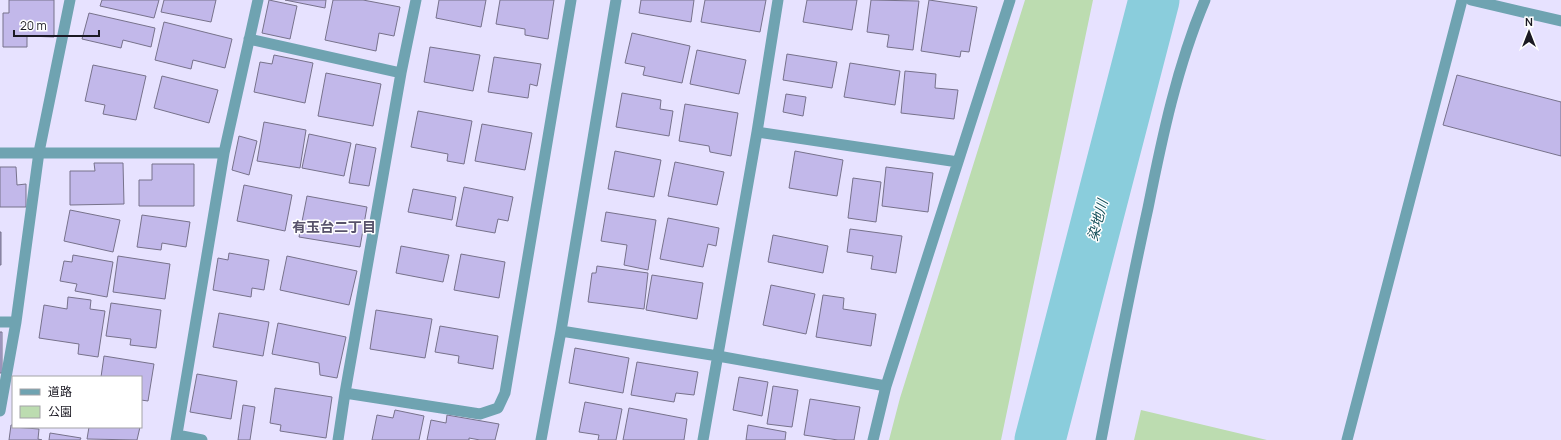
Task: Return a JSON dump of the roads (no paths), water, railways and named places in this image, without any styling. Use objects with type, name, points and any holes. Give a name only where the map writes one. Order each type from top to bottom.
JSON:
[{"type":"street","points":[[0,411],[16,322],[39,152],[70,0]]},
{"type":"street","points":[[202,440],[176,438],[224,153],[258,0]]},
{"type":"street","points":[[338,440],[401,73],[416,0]]},
{"type":"street","points":[[345,393],[480,414],[498,408],[505,393],[571,0]]},
{"type":"street","points":[[541,440],[561,331],[616,0]]},
{"type":"street","points":[[703,440],[757,132],[778,0]]},
{"type":"street","points":[[873,440],[886,386],[1010,0]]},
{"type":"street","points":[[1101,440],[1122,330],[1165,127],[1186,51],[1204,0]]},
{"type":"street","points":[[1347,440],[1462,0]]},
{"type":"street","points":[[1471,0],[1561,21]]},
{"type":"street","points":[[249,38],[401,73]]},
{"type":"street","points":[[757,132],[958,162]]},
{"type":"street","points":[[0,152],[224,153]]},
{"type":"street","points":[[0,322],[16,322]]},
{"type":"street","points":[[561,331],[718,356],[886,386]]},
{"type":"waterway","name":"染地川","points":[[1040,440],[1154,0]]},
{"type":"district","name":"有玉台二丁目","points":[[334,226]]}]
